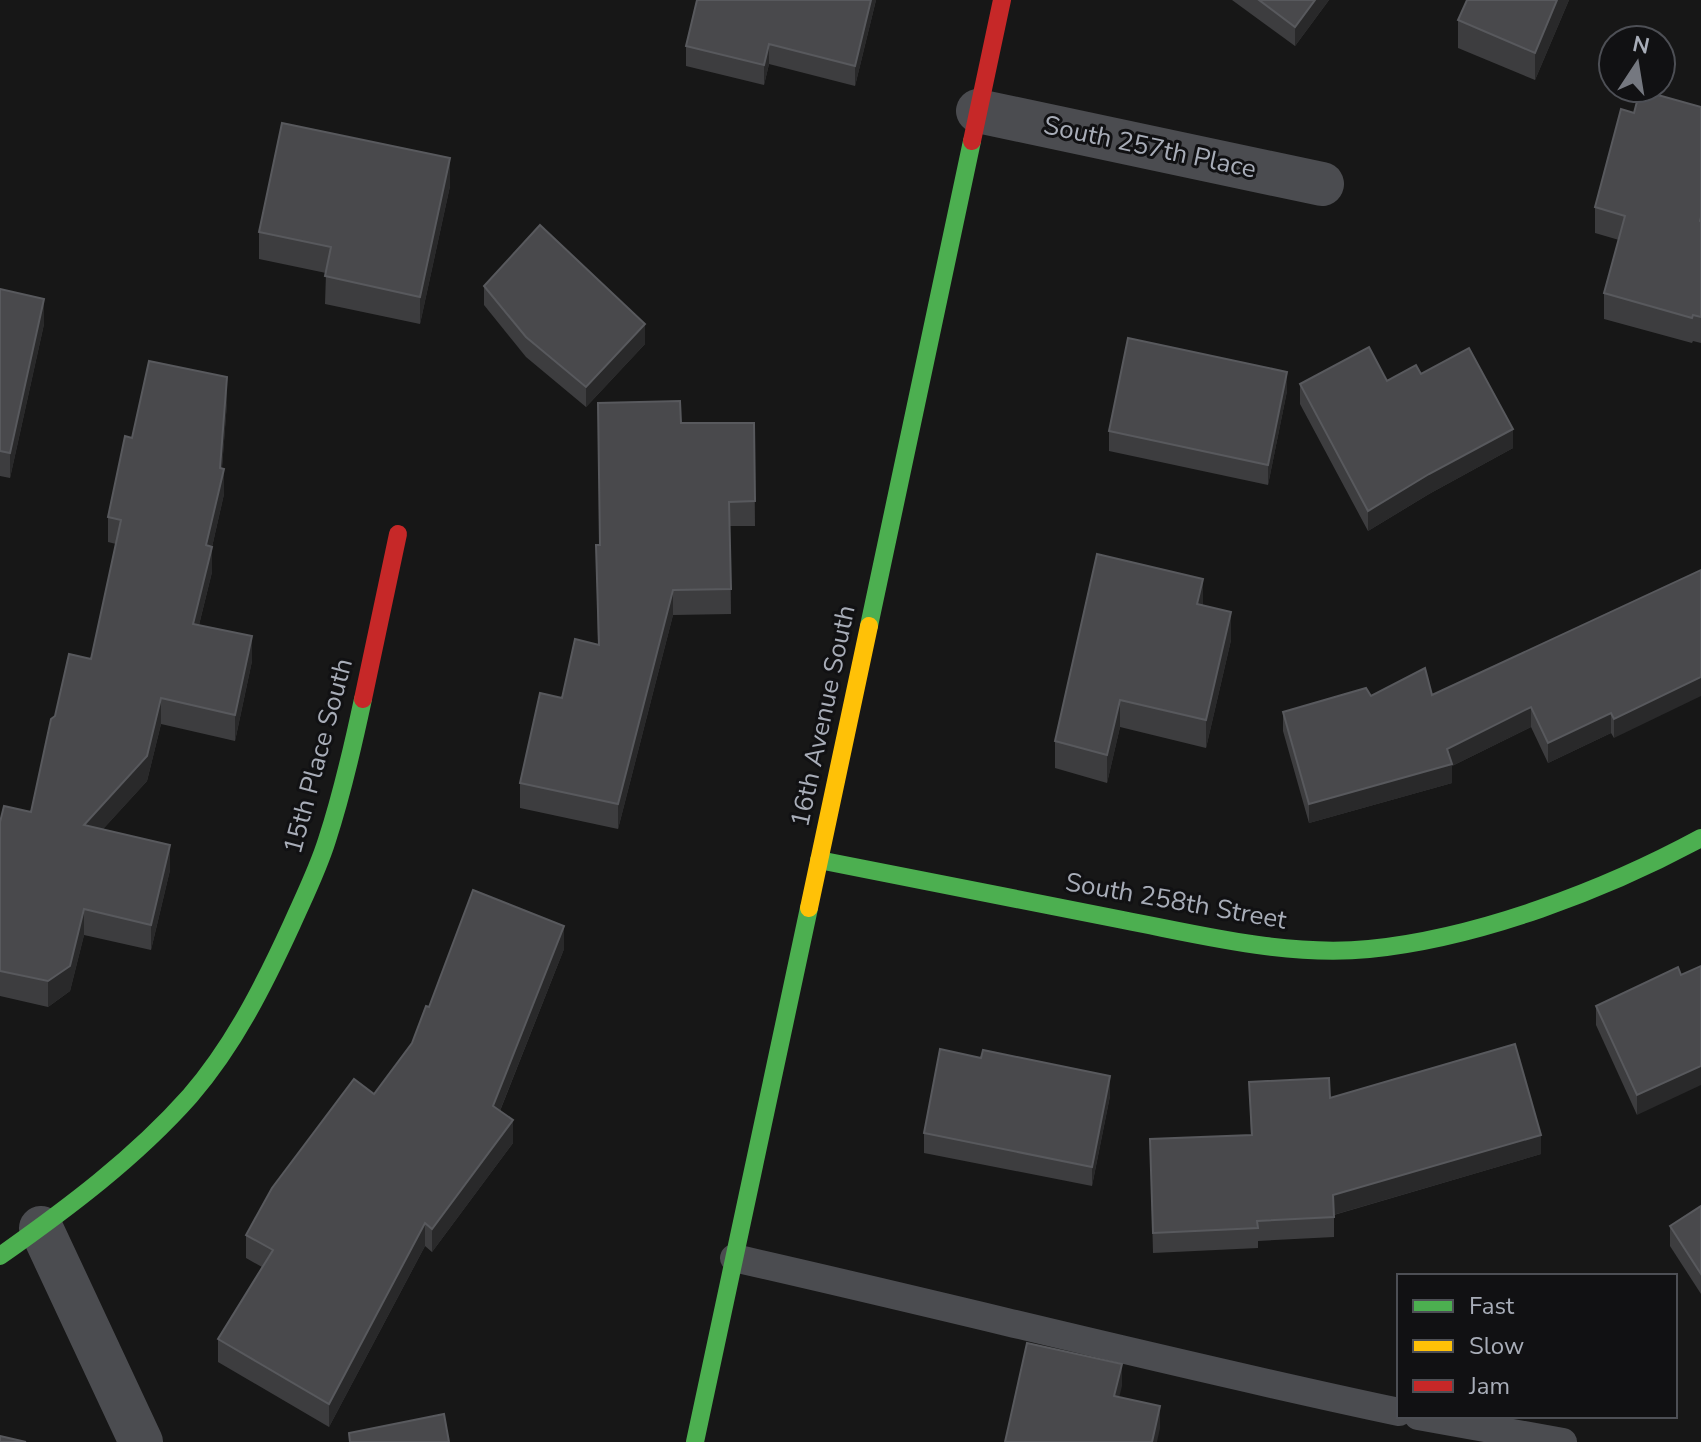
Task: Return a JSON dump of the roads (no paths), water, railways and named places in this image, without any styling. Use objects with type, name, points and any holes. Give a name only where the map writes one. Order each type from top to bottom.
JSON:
[{"type":"street","name":"16th Avenue South","points":[[695,1442],[1002,0]]},
{"type":"street","name":"South 257th Place","points":[[978,111],[1322,184]]},
{"type":"street","name":"15th Place South","points":[[0,1256],[115,1170],[178,1108],[212,1068],[264,984],[326,844],[398,534]]},
{"type":"street","name":"South 258th Street","points":[[819,860],[1222,939],[1296,948],[1367,949],[1446,937],[1514,917],[1649,866],[1701,838]]},
{"type":"street","points":[[41,1228],[141,1442]]},
{"type":"lane","points":[[734,1258],[1243,1379],[1397,1412]]},
{"type":"lane","points":[[1429,1418],[1563,1442]]}]
